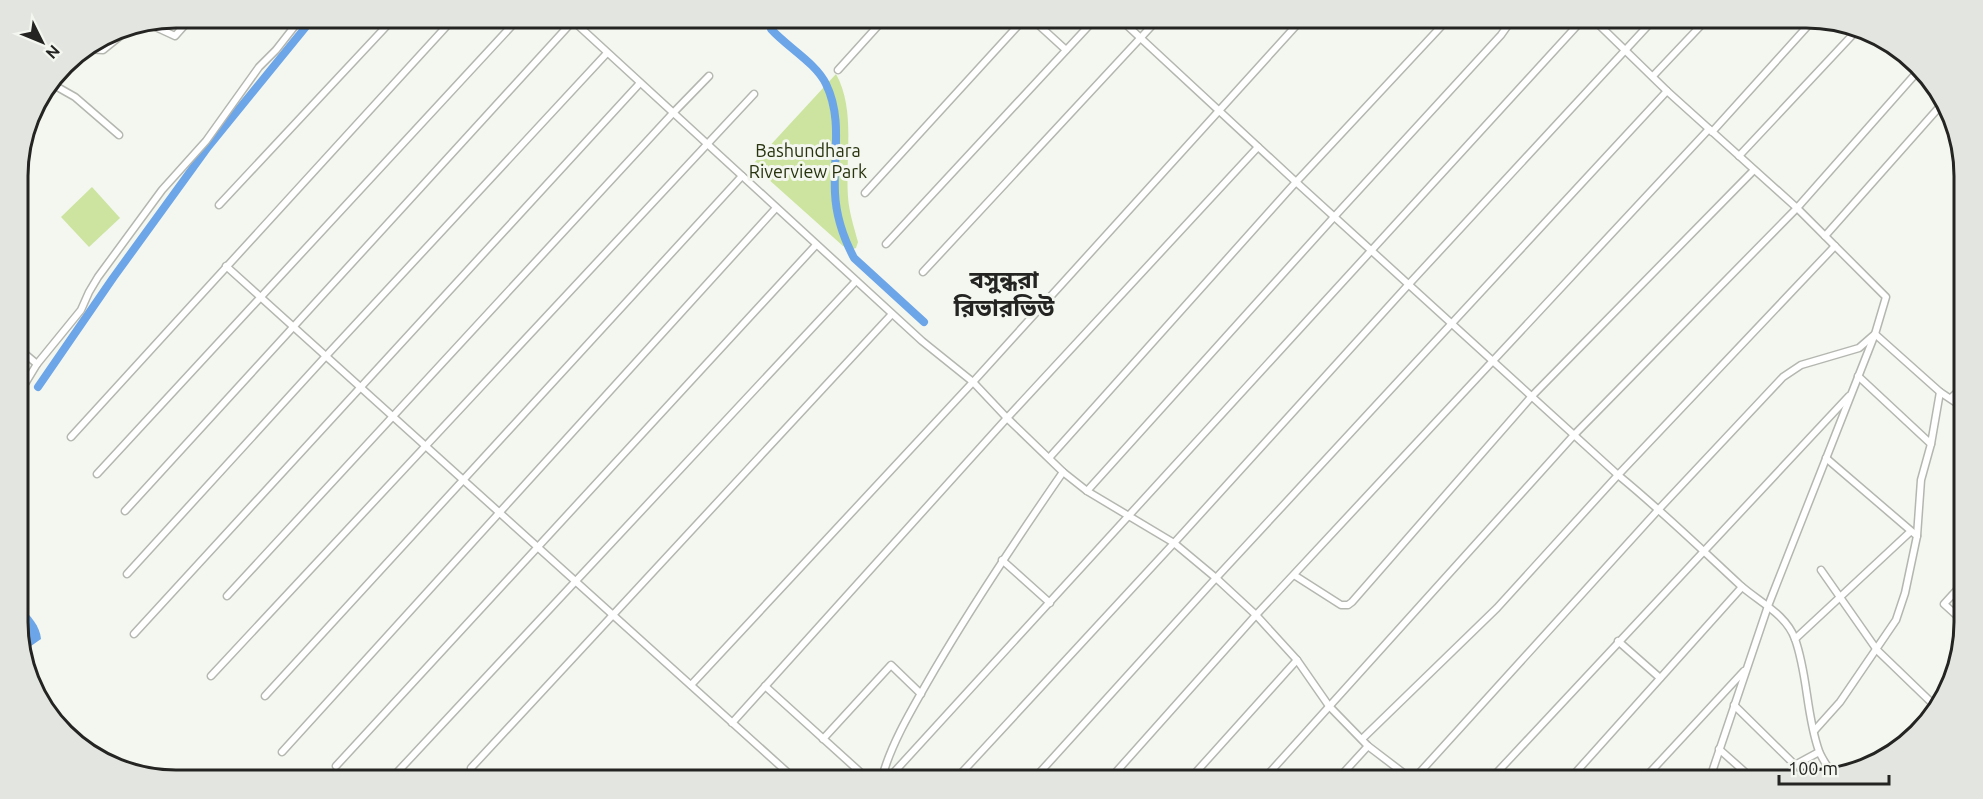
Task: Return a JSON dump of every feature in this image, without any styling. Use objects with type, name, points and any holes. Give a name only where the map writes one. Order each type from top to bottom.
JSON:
[{"type":"street","points":[[161,30],[175,36],[182,28]]},
{"type":"street","points":[[29,378],[37,364],[81,310],[88,292],[98,277],[162,190],[207,141],[259,67],[293,28]]},
{"type":"street","points":[[219,205],[385,28]]},
{"type":"street","points":[[71,437],[445,28]]},
{"type":"street","points":[[97,474],[510,28]]},
{"type":"street","points":[[125,511],[563,28]]},
{"type":"street","points":[[581,28],[892,314],[973,382],[1063,472],[1087,491],[1174,543],[1216,578],[1256,615],[1297,660],[1329,706],[1368,746],[1400,770]]},
{"type":"street","points":[[838,70],[876,28]]},
{"type":"street","points":[[865,193],[1016,28]]},
{"type":"street","points":[[1042,28],[1066,50]]},
{"type":"street","points":[[886,244],[1087,28]]},
{"type":"street","points":[[1130,28],[1618,475],[1704,549],[1742,587],[1768,606],[1789,626],[1795,639],[1814,731],[1820,752],[1830,768]]},
{"type":"street","points":[[923,272],[1150,28]]},
{"type":"street","points":[[691,685],[973,382],[1294,28]]},
{"type":"street","points":[[1049,458],[1296,182],[1440,28]]},
{"type":"street","points":[[1087,491],[1506,28]]},
{"type":"street","points":[[896,770],[1575,28]]},
{"type":"street","points":[[1603,28],[1667,90],[1797,208],[1886,297],[1875,334],[1768,606],[1712,770]]},
{"type":"street","points":[[964,770],[1646,28]]},
{"type":"street","points":[[1653,76],[1699,28]]},
{"type":"street","points":[[1118,770],[1256,615],[1492,360],[1806,28]]},
{"type":"street","points":[[1739,156],[1852,36]]},
{"type":"street","points":[[127,574],[607,52]]},
{"type":"street","points":[[226,596],[709,76]]},
{"type":"street","points":[[1272,770],[1574,435],[1797,208],[1914,76]]},
{"type":"street","points":[[134,634],[359,386],[640,83]]},
{"type":"street","points":[[59,88],[75,97],[119,135]]},
{"type":"street","points":[[1042,770],[1216,578],[1667,90]]},
{"type":"street","points":[[211,676],[754,93]]},
{"type":"street","points":[[1825,236],[1938,109]]},
{"type":"street","points":[[732,723],[1007,418],[1258,147]]},
{"type":"street","points":[[1294,575],[1341,605],[1348,605],[1532,396],[1754,170]]},
{"type":"street","points":[[265,696],[742,176]]},
{"type":"street","points":[[282,752],[776,208]]},
{"type":"street","points":[[336,766],[816,245]]},
{"type":"street","points":[[1362,740],[1497,608],[1618,475],[1835,246]]},
{"type":"street","points":[[226,266],[785,770]]},
{"type":"street","points":[[399,770],[856,281]]},
{"type":"street","points":[[471,768],[892,314]]},
{"type":"street","points":[[1875,334],[1940,392],[1954,400]]},
{"type":"street","points":[[1422,770],[1659,509],[1783,377],[1800,365],[1859,348],[1875,334]]},
{"type":"street","points":[[29,357],[37,364]]},
{"type":"street","points":[[1858,376],[1931,444]]},
{"type":"street","points":[[1814,731],[1840,702],[1896,620],[1905,593],[1917,537],[1921,480],[1931,444],[1940,392]]},
{"type":"street","points":[[1499,770],[1851,393]]},
{"type":"street","points":[[1951,398],[1954,395]]},
{"type":"street","points":[[1826,458],[1917,537]]},
{"type":"street","points":[[885,770],[893,749],[921,694],[973,605],[1063,472]]},
{"type":"street","points":[[1795,639],[1910,532]]},
{"type":"street","points":[[1002,560],[1050,603]]},
{"type":"street","points":[[1821,570],[1877,650],[1931,702]]},
{"type":"street","points":[[1578,770],[1742,587]]},
{"type":"street","points":[[1954,593],[1944,604],[1954,613]]},
{"type":"street","points":[[1618,641],[1660,678]]},
{"type":"street","points":[[1198,770],[1297,660]]},
{"type":"street","points":[[823,739],[891,665],[921,694]]},
{"type":"street","points":[[1652,770],[1746,669]]},
{"type":"street","points":[[765,686],[858,770]]},
{"type":"street","points":[[1734,705],[1795,765],[1820,752]]},
{"type":"street","points":[[1346,770],[1368,746]]},
{"type":"street","points":[[1719,749],[1743,770]]},
{"type":"green space","name":"Bashundhara Riverview Park","points":[[836,74],[842,88],[848,118],[848,197],[858,242],[856,248],[850,250],[758,170],[754,163]]},
{"type":"green space","points":[[92,187],[120,218],[89,247],[61,217]]},
{"type":"water","points":[[28,614],[37,625],[41,639],[31,646]]},
{"type":"waterway","points":[[38,387],[113,278],[208,147],[305,28]]},
{"type":"waterway","points":[[771,28],[815,69],[826,84],[831,97],[836,124],[835,193],[837,210],[843,235],[854,258],[924,322]]},
{"type":"district","name":"বসুন্ধরা রিভারভিউ","points":[[1004,294]]}]
